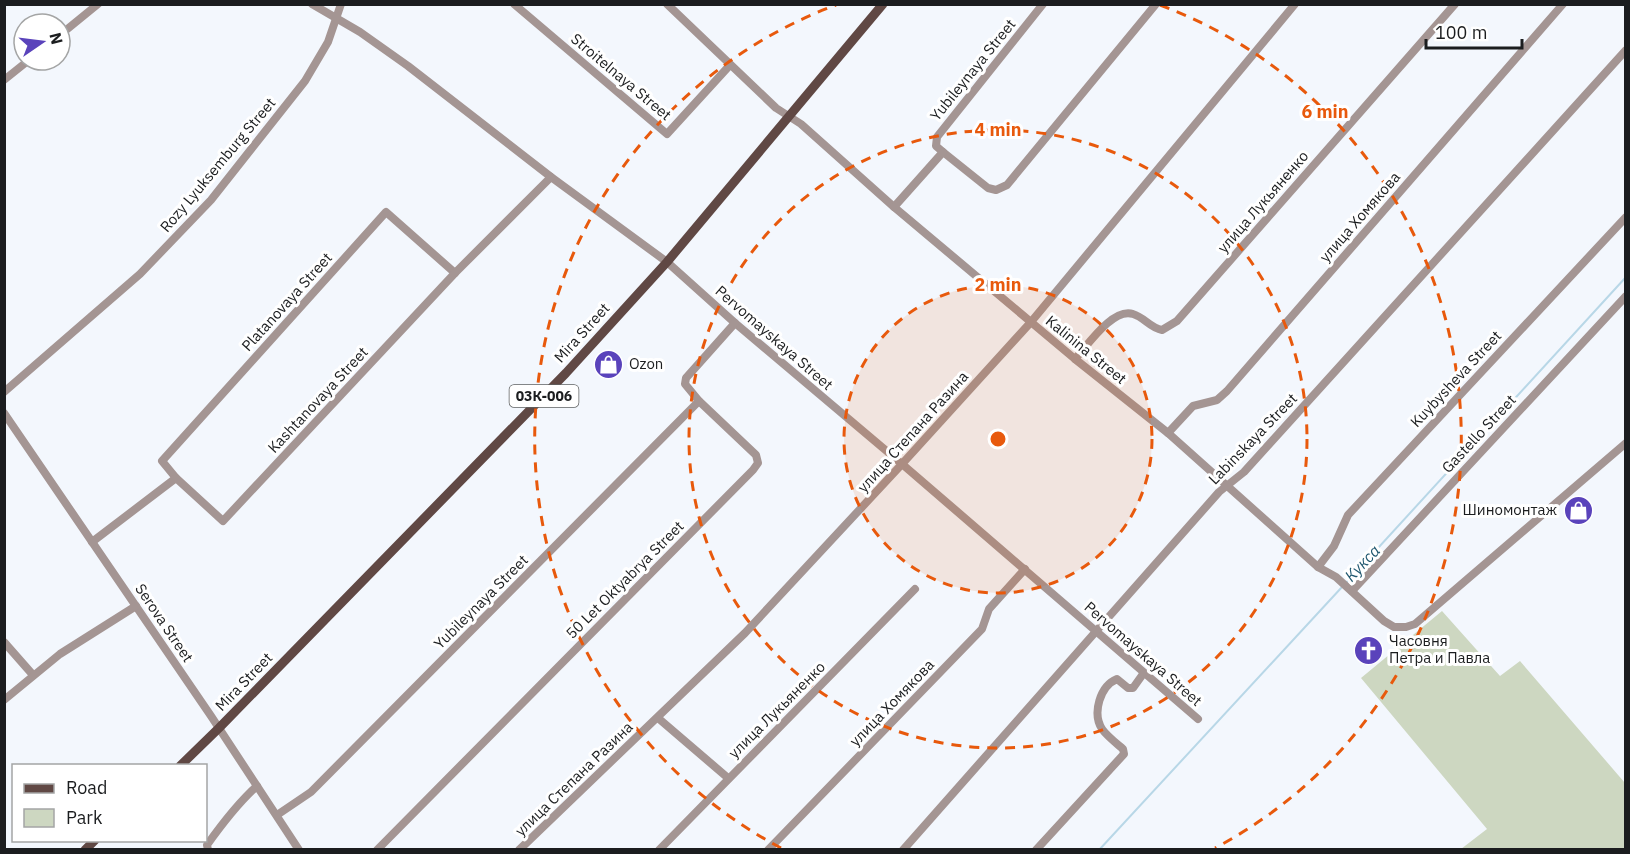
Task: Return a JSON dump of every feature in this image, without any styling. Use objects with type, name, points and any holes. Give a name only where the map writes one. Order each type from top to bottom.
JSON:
[{"type":"main road","name":"Mira Street","points":[[181,764],[566,374],[667,262],[883,4]]},
{"type":"street","points":[[72,25],[98,4]]},
{"type":"street","name":"Pervomayskaya Street","points":[[312,4],[408,66],[550,177],[667,262],[735,323],[1198,719]]},
{"type":"street","name":"Rozy Lyuksemburg Street","points":[[4,392],[140,274],[211,200],[305,81],[328,42],[341,4]]},
{"type":"street","name":"Stroitelnaya Street","points":[[514,4],[667,134],[730,65]]},
{"type":"street","name":"Kalinina Street","points":[[667,4],[776,108],[801,124],[894,207],[1227,484],[1318,567],[1336,577],[1384,621],[1394,627],[1415,624],[1626,443]]},
{"type":"street","name":"Yubileynaya Street","points":[[943,152],[936,146],[937,137],[1043,4]]},
{"type":"street","points":[[894,207],[943,152],[988,188],[996,190],[1007,185],[1156,4]]},
{"type":"street","name":"улица Степана Разина","points":[[519,849],[745,633],[902,464],[1031,322],[1295,4]]},
{"type":"street","name":"улица Лукьяненко","points":[[1075,359],[1111,319],[1122,313],[1133,314],[1154,329],[1162,330],[1177,321],[1455,4]]},
{"type":"street","name":"улица Хомякова","points":[[1168,434],[1193,406],[1217,400],[1227,391],[1563,4]]},
{"type":"street","name":"Labinskaya Street","points":[[903,849],[1227,484],[1244,472],[1626,50]]},
{"type":"street","name":"Kashtanovaya Street","points":[[176,478],[223,521],[455,273],[550,177]]},
{"type":"street","name":"Platanovaya Street","points":[[176,478],[162,461],[386,212],[455,273]]},
{"type":"street","name":"Kuybysheva Street","points":[[1318,567],[1334,546],[1348,515],[1626,217]]},
{"type":"street","name":"Gastello Street","points":[[1350,589],[1626,296]]},
{"type":"street","name":"50 Let Oktyabrya Street","points":[[377,849],[758,463],[756,455],[699,401],[685,384],[686,378],[735,323]]},
{"type":"street","name":"Yubileynaya Street","points":[[277,815],[310,792],[699,401]]},
{"type":"street","name":"Serova Street","points":[[4,413],[299,849]]},
{"type":"street","points":[[92,542],[176,478]]},
{"type":"street","name":"улица Хомякова","points":[[768,849],[982,629],[989,609],[1025,569]]},
{"type":"street","name":"улица Лукьяненко","points":[[659,849],[915,589]]},
{"type":"street","points":[[4,700],[60,654],[136,606]]},
{"type":"street","points":[[4,642],[33,675]]},
{"type":"street","points":[[1036,849],[1124,753],[1100,724],[1098,717],[1100,697],[1113,681],[1117,679],[1128,688],[1133,688],[1143,674]]},
{"type":"street","points":[[658,718],[728,778]]},
{"type":"street","points":[[207,849],[207,845],[217,830],[241,800],[257,786]]},
{"type":"green space","points":[[1442,611],[1500,676],[1520,661],[1625,783],[1625,849],[1461,849],[1487,829],[1361,678]]},
{"type":"waterway","name":"Кукса","points":[[1346,583],[1626,277]]},
{"type":"waterway","name":"Кукса","points":[[1099,850],[1342,587]]},
{"type":"place","name":"Ozon","points":[[608,364]]},
{"type":"place","name":"Шиномонтаж","points":[[1578,510]]},
{"type":"place","name":"Часовня Петра и Павла","points":[[1368,650]]}]
